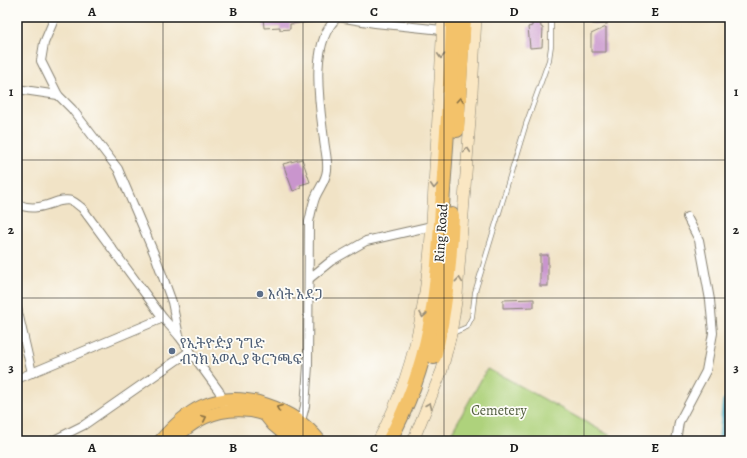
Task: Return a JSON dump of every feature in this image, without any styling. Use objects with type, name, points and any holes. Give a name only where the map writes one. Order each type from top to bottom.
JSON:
[{"type":"highway","name":"Ring Road","points":[[389,441],[408,404],[420,369],[436,297],[448,123],[453,17]]},
{"type":"highway","name":"Ring Road","points":[[399,441],[413,413],[429,372],[444,310],[450,254],[464,17]]},
{"type":"main road","points":[[378,441],[401,390],[420,331],[429,277],[442,17]]},
{"type":"main road","name":"Ring Road","points":[[413,441],[442,370],[451,334],[460,267],[476,17]]},
{"type":"main road","points":[[160,441],[175,424],[194,410],[204,405],[225,405],[253,401],[268,404],[285,411],[301,421],[320,441]]},
{"type":"main road","points":[[181,438],[190,425],[225,405],[264,414],[281,420],[306,441]]},
{"type":"main road","points":[[264,414],[273,425],[292,441]]},
{"type":"street","points":[[55,17],[44,43],[41,62],[58,95],[72,109],[118,169],[156,258],[172,302],[179,336]]},
{"type":"street","points":[[301,421],[307,388],[310,278],[309,222],[312,209],[326,177],[327,169],[320,102],[319,65],[322,42],[326,32],[338,17],[375,23],[442,30]]},
{"type":"street","points":[[17,89],[58,95]]},
{"type":"street","points":[[17,204],[27,209],[34,209],[66,200],[73,201],[82,208],[163,318],[190,351],[219,391],[225,405]]},
{"type":"street","points":[[676,441],[679,422],[706,371],[713,333],[710,300],[699,240],[687,218]]},
{"type":"street","points":[[310,278],[342,253],[366,241],[432,226]]},
{"type":"street","points":[[17,308],[32,373]]},
{"type":"street","points":[[17,379],[163,318]]},
{"type":"street","points":[[52,441],[84,425],[190,351]]},
{"type":"lane","points":[[451,334],[467,327],[472,317],[475,292],[526,124],[549,60],[551,46],[551,17]]},
{"type":"green space","name":"Cemetery","points":[[487,369],[506,378],[620,441],[447,441]]},
{"type":"building","points":[[263,17],[322,17],[322,21],[290,24],[290,29],[280,30],[280,27],[264,28]]},
{"type":"building","points":[[593,17],[607,17],[607,24],[593,24]]},
{"type":"building","points":[[532,18],[540,18],[541,27],[543,28],[542,47],[530,48],[528,27],[532,26]]},
{"type":"building","points":[[606,27],[606,52],[591,52],[591,34]]},
{"type":"building","points":[[302,159],[310,182],[300,185],[301,188],[293,191],[283,164]]},
{"type":"building","points":[[540,255],[548,255],[548,286],[540,286]]},
{"type":"building","points":[[534,299],[534,307],[503,308],[503,300]]},
{"type":"waterway","points":[[724,441],[728,403]]},
{"type":"place","name":"እሳት አደጋ","points":[[260,294]]},
{"type":"place","name":"የኢትዮዽያ ንግድ ብንክ አወሊያ ቅርንጫፍ","points":[[172,351]]}]
